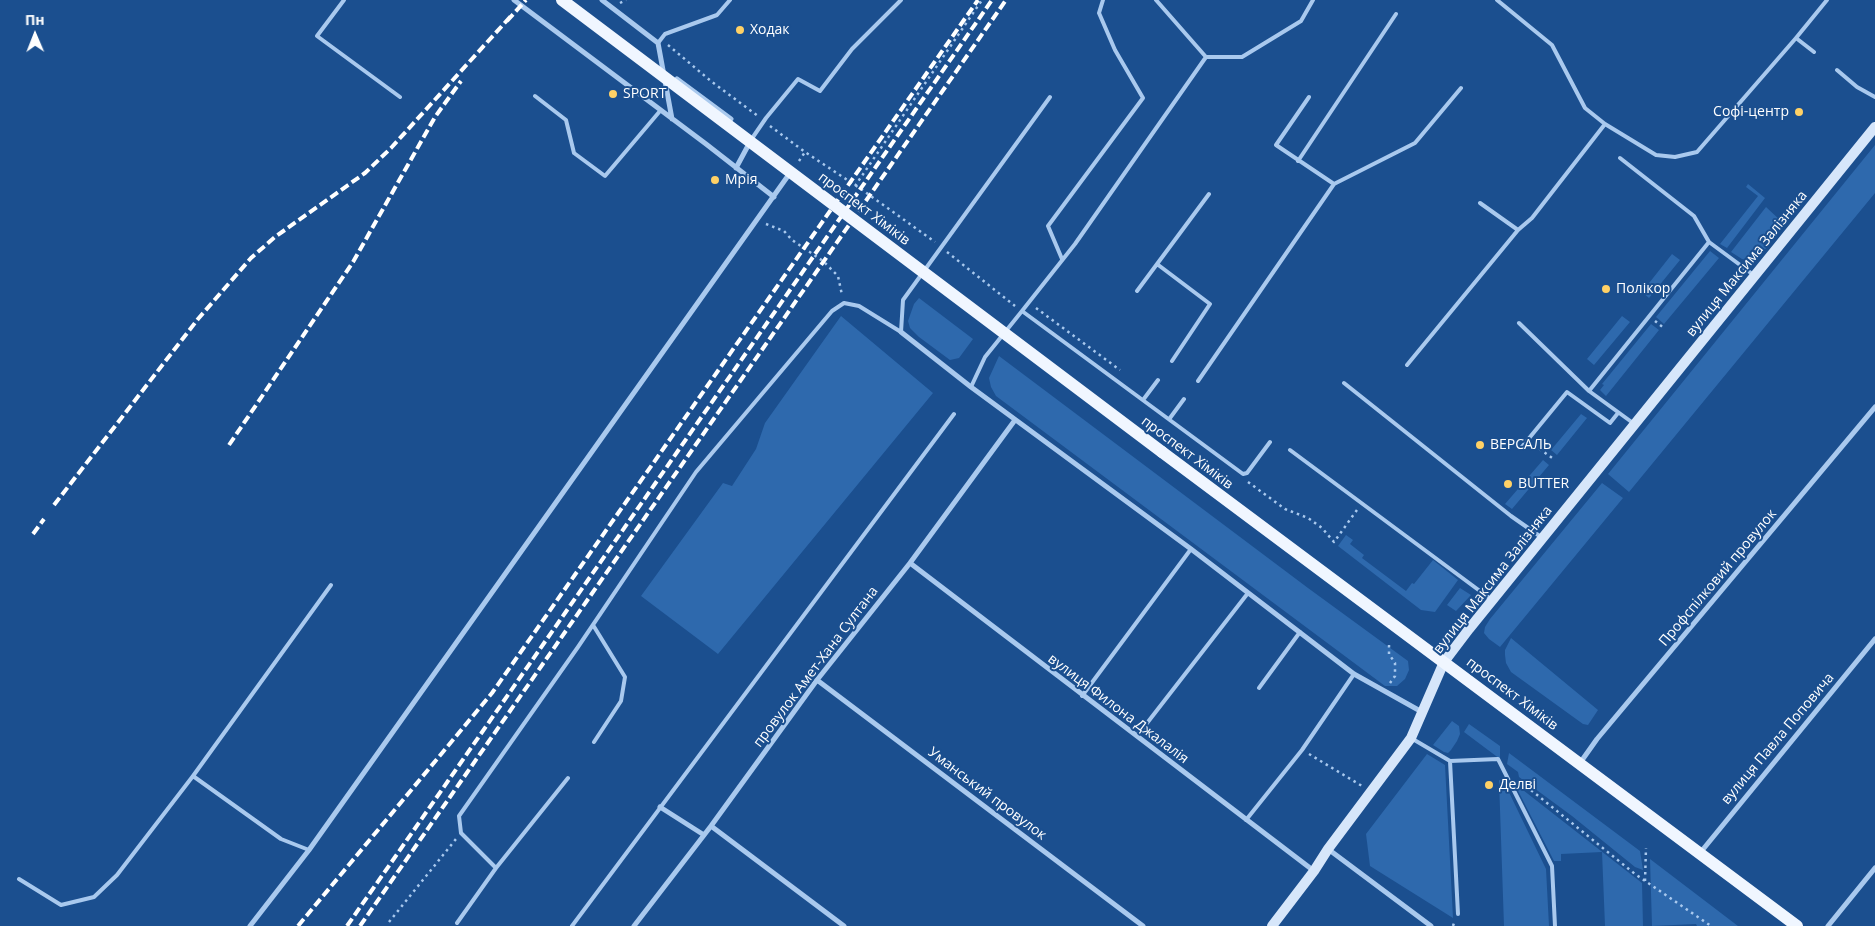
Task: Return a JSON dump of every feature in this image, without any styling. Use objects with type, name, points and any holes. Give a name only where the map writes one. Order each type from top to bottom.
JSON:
[{"type":"main road","name":"проспект Хіміків","points":[[562,0],[1162,452],[1797,926]]},
{"type":"main road","name":"вулиця Максима Залізняка","points":[[1272,926],[1411,738],[1444,662],[1492,600],[1875,127]]},
{"type":"street","points":[[514,0],[774,197]]},
{"type":"street","points":[[602,0],[659,41],[672,119]]},
{"type":"street","points":[[250,926],[309,850],[794,167],[663,68]]},
{"type":"street","points":[[736,168],[753,137]]},
{"type":"street","points":[[901,332],[971,387],[1191,549],[1354,674],[1422,712]]},
{"type":"street","name":"Профспілковий провулок","points":[[1580,764],[1597,739],[1875,407]]},
{"type":"street","name":"провулок Амет-Хана Султана","points":[[634,926],[711,826],[817,680],[910,563],[1015,420]]},
{"type":"street","name":"вулиця Филона Джалалія","points":[[910,563],[1314,871]]},
{"type":"street","name":"вулиця Павла Поповича","points":[[1699,854],[1875,639]]},
{"type":"street","name":"Уманський провулок","points":[[817,680],[1143,926]]},
{"type":"street","points":[[660,807],[704,835]]},
{"type":"street","points":[[711,826],[844,926]]},
{"type":"street","points":[[1328,848],[1430,926]]},
{"type":"street","points":[[1828,926],[1875,868]]},
{"type":"lane","points":[[344,0],[317,36],[400,97]]},
{"type":"lane","points":[[659,41],[665,34],[717,15],[730,0]]},
{"type":"lane","points":[[753,137],[798,79],[820,91],[852,50],[901,0]]},
{"type":"lane","points":[[1062,259],[1048,226],[1143,98],[1115,50],[1099,13],[1103,0]]},
{"type":"lane","points":[[1156,0],[1206,57],[1242,57],[1301,21],[1313,0]]},
{"type":"lane","points":[[1497,0],[1552,45],[1585,108],[1605,124],[1656,155],[1675,157],[1697,152],[1827,0]]},
{"type":"lane","points":[[1298,160],[1396,14]]},
{"type":"lane","points":[[1796,38],[1814,52]]},
{"type":"lane","points":[[971,387],[986,357],[1075,244],[1206,57]]},
{"type":"lane","points":[[1837,70],[1857,87],[1875,97]]},
{"type":"lane","points":[[1198,380],[1334,184],[1415,143],[1461,88]]},
{"type":"lane","points":[[535,96],[566,120],[574,153],[605,176],[660,111]]},
{"type":"lane","points":[[496,868],[460,834],[460,816],[593,625],[696,472],[832,311],[844,303],[859,306],[901,332],[903,300],[1050,97]]},
{"type":"lane","points":[[1308,97],[1276,145],[1334,184]]},
{"type":"lane","points":[[1407,365],[1518,230],[1532,218],[1605,124]]},
{"type":"lane","points":[[1620,158],[1694,216],[1709,242],[1755,276]]},
{"type":"lane","points":[[1137,291],[1209,194]]},
{"type":"lane","points":[[1480,202],[1518,230]]},
{"type":"lane","points":[[1589,391],[1709,242]]},
{"type":"lane","points":[[1157,264],[1210,304],[1172,361]]},
{"type":"lane","points":[[1022,311],[1170,418],[1243,474],[1247,473],[1270,442]]},
{"type":"lane","points":[[1519,323],[1589,391],[1635,424]]},
{"type":"lane","points":[[1143,400],[1158,380]]},
{"type":"lane","points":[[1344,383],[1511,516],[1543,538]]},
{"type":"lane","points":[[1522,448],[1567,392],[1610,422],[1618,413]]},
{"type":"lane","points":[[1170,418],[1184,399]]},
{"type":"lane","points":[[572,926],[954,414]]},
{"type":"lane","points":[[1290,450],[1492,600]]},
{"type":"lane","points":[[1082,696],[1191,549]]},
{"type":"lane","points":[[19,879],[61,905],[94,897],[117,875],[193,776],[331,585]]},
{"type":"lane","points":[[1137,736],[1248,593]]},
{"type":"lane","points":[[593,625],[625,676],[621,701],[594,742]]},
{"type":"lane","points":[[1259,688],[1300,632]]},
{"type":"lane","points":[[1246,820],[1302,750],[1354,674]]},
{"type":"lane","points":[[1411,738],[1450,761],[1498,759],[1552,866],[1555,926]]},
{"type":"lane","points":[[1450,761],[1458,914]]},
{"type":"lane","points":[[193,776],[282,839],[309,850]]},
{"type":"lane","points":[[457,923],[496,868],[568,778]]},
{"type":"path","points":[[855,186],[905,110],[959,36],[982,0]]},
{"type":"path","points":[[659,41],[805,152],[941,247],[1022,311]]},
{"type":"path","points":[[794,167],[805,152]]},
{"type":"path","points":[[760,217],[767,225],[784,231],[792,240],[823,261],[838,276],[844,303]]},
{"type":"path","points":[[1029,303],[1126,375]]},
{"type":"path","points":[[1528,440],[1555,460]]},
{"type":"path","points":[[1243,474],[1245,480],[1285,509],[1308,518],[1322,528],[1334,542],[1362,503]]},
{"type":"path","points":[[1384,692],[1395,676],[1395,663],[1390,654],[1389,645]]},
{"type":"path","points":[[1302,750],[1372,792]]},
{"type":"path","points":[[1505,772],[1514,776],[1645,880],[1711,926]]},
{"type":"path","points":[[389,922],[460,834]]},
{"type":"path","points":[[1645,880],[1646,848]]},
{"type":"shaded area","points":[[1875,145],[1875,193],[1629,492],[1608,474]]},
{"type":"shaded area","points":[[1748,184],[1765,198],[1727,248],[1720,244],[1758,196],[1746,187]]},
{"type":"shaded area","points":[[1766,207],[1781,221],[1767,247],[1756,260],[1742,259],[1731,252]]},
{"type":"shaded area","points":[[1710,251],[1719,258],[1664,324],[1656,317]]},
{"type":"shaded area","points":[[1672,254],[1680,260],[1649,298],[1642,292]]},
{"type":"shaded area","points":[[919,298],[973,339],[959,358],[950,360],[910,328],[908,321],[914,304]]},
{"type":"shaded area","points":[[841,316],[933,393],[718,654],[641,596],[723,483],[732,486],[756,449],[765,423]]},
{"type":"shaded area","points":[[1622,316],[1630,322],[1594,365],[1587,359]]},
{"type":"shaded area","points":[[1651,324],[1659,330],[1606,396],[1600,390],[1604,385],[1602,384]]},
{"type":"shaded area","points":[[999,356],[1408,661],[1409,670],[1405,679],[1397,686],[1385,686],[996,396],[989,378]]},
{"type":"shaded area","points":[[1581,414],[1587,418],[1557,455],[1551,450]]},
{"type":"shaded area","points":[[1543,460],[1549,465],[1512,509],[1505,504]]},
{"type":"shaded area","points":[[1602,483],[1623,498],[1500,647],[1484,633],[1485,627]]},
{"type":"shaded area","points":[[1346,535],[1353,540],[1350,544],[1364,555],[1362,558],[1406,591],[1433,560],[1458,580],[1435,612],[1421,610],[1338,546]]},
{"type":"shaded area","points":[[1460,588],[1471,595],[1456,611],[1447,605]]},
{"type":"shaded area","points":[[1511,638],[1598,710],[1588,725],[1583,724],[1511,672],[1506,663],[1505,650]]},
{"type":"shaded area","points":[[1452,721],[1459,726],[1460,734],[1448,753],[1433,745]]},
{"type":"shaded area","points":[[1469,724],[1500,746],[1500,759],[1464,732]]},
{"type":"shaded area","points":[[1509,753],[1640,851],[1643,870],[1635,867],[1572,816],[1519,777],[1518,772],[1507,764]]},
{"type":"shaded area","points":[[1427,754],[1445,765],[1453,918],[1370,866],[1366,834]]},
{"type":"shaded area","points":[[1499,780],[1504,782],[1546,869],[1549,926],[1504,926]]},
{"type":"shaded area","points":[[1514,783],[1642,883],[1643,926],[1605,926],[1602,852],[1561,854],[1561,861],[1554,861]]},
{"type":"shaded area","points":[[1650,859],[1738,926],[1697,926],[1696,924],[1652,926]]},
{"type":"railway","points":[[507,21],[526,0]]},
{"type":"railway","points":[[298,926],[492,693],[978,0]]},
{"type":"railway","points":[[347,926],[992,0]]},
{"type":"railway","points":[[360,926],[1006,0]]},
{"type":"railway","points":[[54,505],[198,319],[251,258],[275,237],[365,173],[391,148],[511,16]]},
{"type":"railway","points":[[229,445],[353,262],[435,117],[461,81]]},
{"type":"railway","points":[[33,534],[44,519]]},
{"type":"place","name":"Ходак","points":[[740,30]]},
{"type":"place","name":"SPORT","points":[[613,94]]},
{"type":"place","name":"Софі-центр","points":[[1799,112]]},
{"type":"place","name":"Мрія","points":[[715,180]]},
{"type":"place","name":"Полікор","points":[[1606,289]]},
{"type":"place","name":"ВЕРСАЛЬ","points":[[1480,445]]},
{"type":"place","name":"BUTTER","points":[[1508,484]]},
{"type":"place","name":"Делві","points":[[1489,785]]}]
